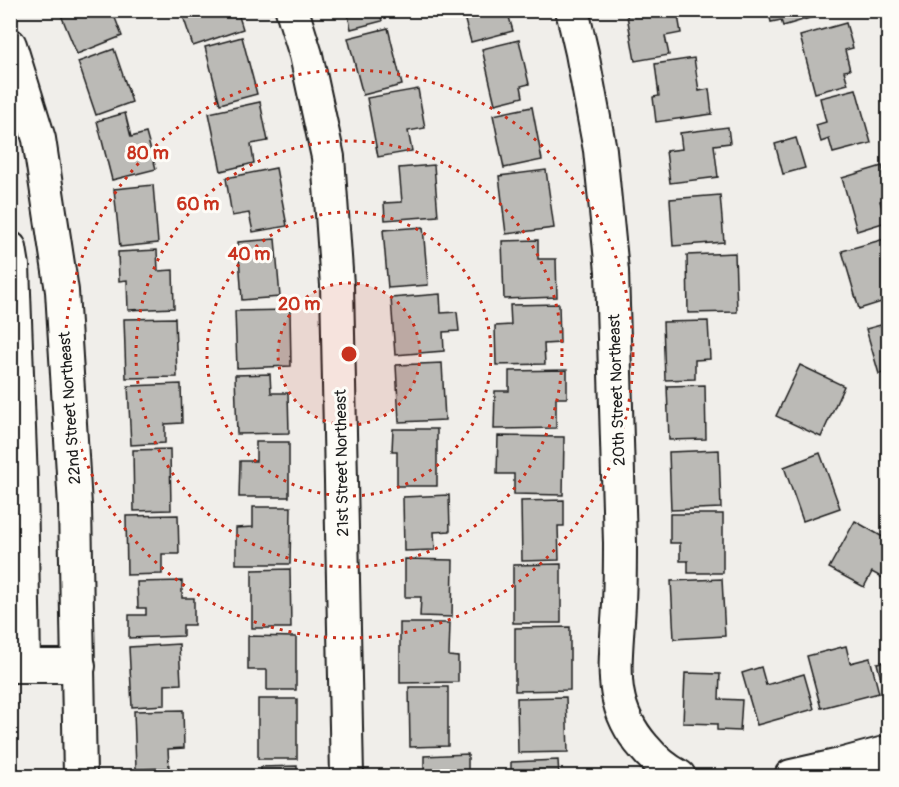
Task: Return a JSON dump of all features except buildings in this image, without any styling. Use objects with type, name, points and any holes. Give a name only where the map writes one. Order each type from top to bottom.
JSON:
[{"type":"street","name":"21st Street Northeast","points":[[292,10],[306,55],[328,156],[337,285],[348,777]]},
{"type":"street","name":"20th Street Northeast","points":[[572,10],[600,150],[612,271],[620,543],[615,683],[625,721],[660,771]]},
{"type":"street","name":"22nd Street Northeast","points":[[10,45],[39,139],[62,291],[75,506],[80,777]]},
{"type":"street","points":[[10,248],[14,266],[21,470],[17,666],[79,666]]},
{"type":"street","points":[[791,777],[888,752]]}]
